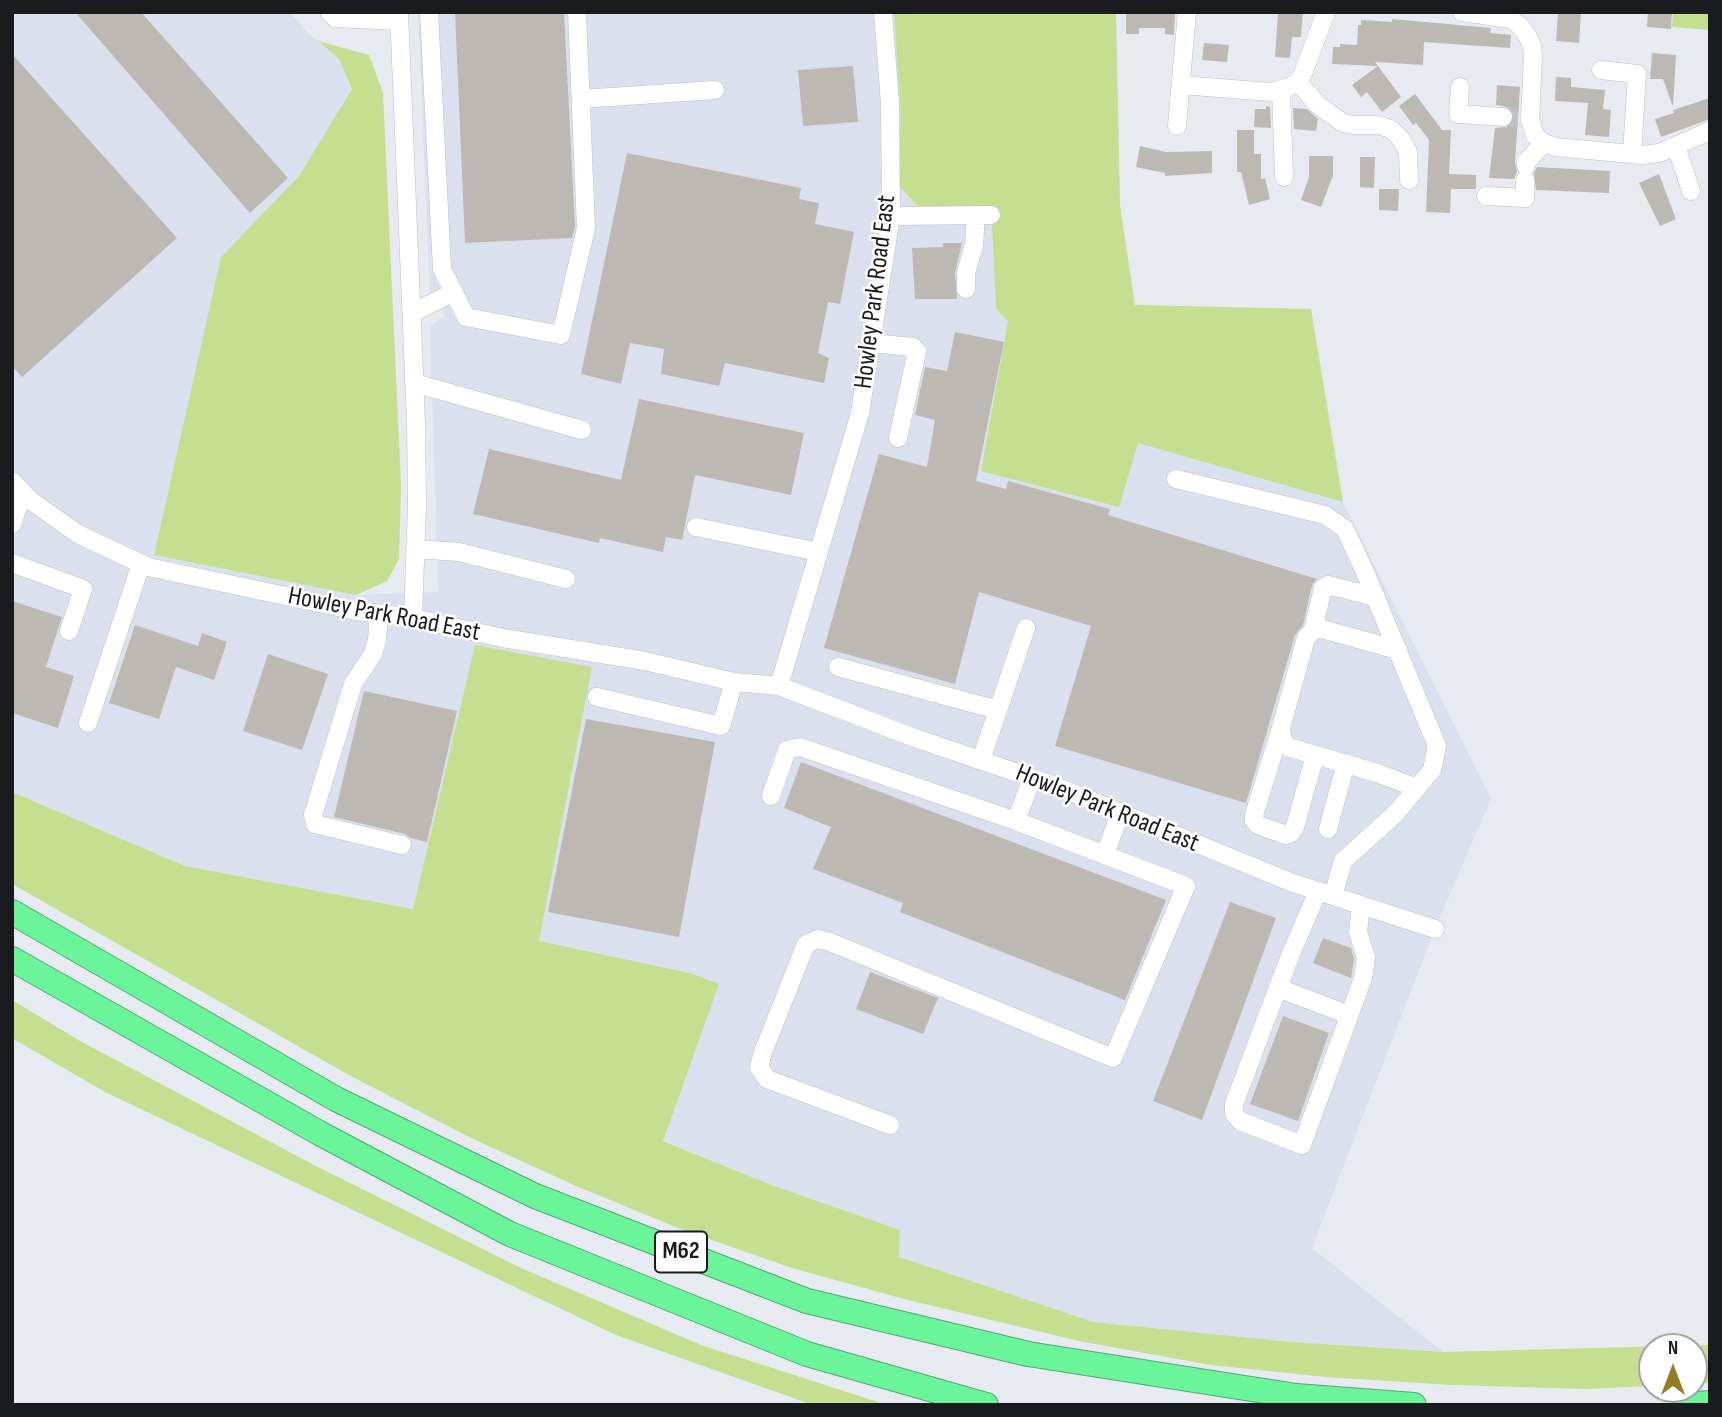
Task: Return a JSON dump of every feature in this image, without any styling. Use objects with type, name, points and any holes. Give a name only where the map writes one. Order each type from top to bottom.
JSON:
[{"type":"highway","name":"M62","points":[[12,912],[361,1111],[535,1196],[807,1301],[1028,1354],[1296,1396],[1414,1405]]},
{"type":"highway","name":"M62","points":[[12,959],[321,1134],[510,1234],[807,1354],[986,1405]]},
{"type":"highway","points":[[1688,1405],[1710,1403]]},
{"type":"street","points":[[329,12],[335,18],[399,17],[414,383],[413,618]]},
{"type":"street","points":[[429,12],[442,269],[466,317],[561,335],[586,228],[577,12]]},
{"type":"street","name":"Howley Park Road East","points":[[779,686],[860,413],[891,216],[890,104],[883,12]]},
{"type":"street","points":[[1177,126],[1187,12]]},
{"type":"street","points":[[1181,85],[1258,92],[1280,90],[1298,82],[1326,12]]},
{"type":"street","points":[[1462,12],[1523,19],[1532,46],[1520,114],[1535,136],[1544,143],[1556,148],[1575,150],[1659,153],[1710,131]]},
{"type":"street","points":[[1601,70],[1637,74],[1632,154]]},
{"type":"street","points":[[1298,82],[1317,104],[1343,123],[1378,125],[1391,130],[1401,139],[1408,152],[1409,180]]},
{"type":"street","points":[[1460,87],[1458,114],[1520,114]]},
{"type":"street","points":[[581,99],[715,90]]},
{"type":"street","points":[[1280,90],[1284,177]]},
{"type":"street","points":[[1486,196],[1525,198],[1526,162],[1544,143]]},
{"type":"street","points":[[1676,146],[1691,191]]},
{"type":"street","points":[[891,216],[983,215],[967,273],[966,289]]},
{"type":"street","points":[[412,313],[454,292]]},
{"type":"street","points":[[871,343],[913,347],[917,351],[898,438]]},
{"type":"street","points":[[414,383],[582,430]]},
{"type":"street","points":[[1176,479],[1325,515],[1345,529],[1437,746],[1432,770],[1395,814],[1343,860],[1278,988],[1234,1104],[1234,1114],[1240,1121],[1301,1145],[1366,965],[1358,932],[1361,905]]},
{"type":"street","points":[[12,524],[18,487]]},
{"type":"street","name":"Howley Park Road East","points":[[18,487],[30,500],[78,534],[141,564],[503,638],[645,661],[734,682],[779,686],[1032,778],[1326,894],[1435,929]]},
{"type":"street","points":[[696,527],[819,552]]},
{"type":"street","points":[[415,549],[459,552],[565,579]]},
{"type":"street","points":[[12,562],[83,589],[69,631]]},
{"type":"street","points":[[88,723],[141,564]]},
{"type":"street","points":[[1315,755],[1295,827],[1291,832],[1286,835],[1258,825],[1254,821],[1254,815],[1306,638],[1313,630],[1323,588],[1328,585],[1376,597]]},
{"type":"street","points":[[379,614],[373,654],[354,684],[313,814],[315,824],[401,845]]},
{"type":"street","points":[[981,760],[1026,628]]},
{"type":"street","points":[[1313,630],[1322,629],[1398,650]]},
{"type":"street","points":[[838,667],[998,710]]},
{"type":"street","points":[[597,697],[721,726],[734,682]]},
{"type":"street","points":[[1281,728],[1283,741],[1288,747],[1346,763],[1417,788]]},
{"type":"street","points":[[772,796],[787,750],[800,747],[1016,821],[1186,886],[1113,1059],[830,942],[818,939],[806,944],[759,1067],[767,1079],[890,1125]]},
{"type":"street","points":[[1328,829],[1346,763]]},
{"type":"street","points":[[1016,821],[1032,778]]},
{"type":"street","points":[[1105,855],[1121,813]]},
{"type":"street","points":[[1278,988],[1349,1015]]},
{"type":"shaded area","points":[[12,12],[290,12],[306,31],[339,59],[352,89],[299,176],[221,257],[155,555],[356,595],[438,592],[430,326],[445,316],[442,307],[430,297],[418,12],[894,12],[901,118],[897,184],[918,206],[991,206],[996,309],[1008,321],[981,471],[1138,443],[1343,502],[1491,799],[1435,929],[1312,1248],[1443,1352],[1292,1342],[1093,1322],[899,1257],[774,1186],[663,1140],[690,973],[539,941],[591,667],[475,646],[413,909],[185,866],[12,792]]},
{"type":"green space","points":[[894,12],[1116,12],[1120,205],[1135,305],[1311,309],[1343,502],[1138,443],[1119,507],[981,471],[1008,321],[996,309],[991,206],[918,206],[897,184],[901,118]]},
{"type":"green space","points":[[1673,12],[1710,12],[1710,30],[1672,27]]},
{"type":"green space","points":[[318,41],[369,55],[383,93],[401,485],[399,559],[387,581],[356,595],[154,555],[221,257],[299,176],[352,89],[339,59]]},
{"type":"green space","points":[[475,645],[592,667],[539,941],[690,973],[719,984],[663,1141],[774,1186],[900,1230],[899,1257],[1093,1322],[1292,1342],[1443,1352],[1638,1347],[1638,1387],[1585,1389],[1452,1385],[1326,1377],[1211,1365],[1079,1341],[904,1299],[792,1268],[683,1230],[576,1186],[469,1137],[349,1075],[12,884],[12,792],[185,866],[413,909]]},
{"type":"green space","points":[[12,1000],[80,1041],[316,1166],[523,1269],[701,1345],[887,1405],[813,1405],[616,1335],[105,1092],[12,1038]]},
{"type":"green space","points":[[1708,1345],[1710,1345],[1708,1383]]},
{"type":"building","points":[[75,12],[141,12],[288,178],[250,213]]},
{"type":"building","points":[[455,12],[564,12],[575,227],[572,238],[465,243]]},
{"type":"building","points":[[1126,12],[1175,13],[1174,35],[1165,34],[1165,28],[1139,28],[1139,34],[1126,34]]},
{"type":"building","points":[[1278,12],[1303,12],[1301,37],[1292,37],[1290,58],[1275,57]]},
{"type":"building","points":[[1558,12],[1581,12],[1579,43],[1556,41]]},
{"type":"building","points":[[1648,12],[1672,12],[1671,29],[1647,27]]},
{"type":"building","points":[[1392,19],[1491,28],[1490,33],[1511,35],[1510,48],[1424,42],[1423,65],[1375,62],[1378,66],[1332,64],[1333,47],[1340,47],[1340,44],[1357,45],[1358,25],[1361,25],[1361,20],[1392,22]]},
{"type":"building","points":[[1204,43],[1229,45],[1227,62],[1202,60]]},
{"type":"building","points":[[1652,53],[1676,55],[1673,107],[1663,79],[1650,79]]},
{"type":"building","points":[[12,54],[177,238],[22,377],[12,366]]},
{"type":"building","points":[[853,66],[858,122],[803,126],[798,70]]},
{"type":"building","points":[[1378,66],[1401,97],[1382,112],[1367,92],[1361,97],[1352,85]]},
{"type":"building","points":[[1556,77],[1571,78],[1571,87],[1605,90],[1603,109],[1611,110],[1609,137],[1585,135],[1588,103],[1555,101]]},
{"type":"building","points":[[1497,85],[1520,87],[1515,162],[1517,172],[1514,179],[1489,178],[1495,128],[1507,127],[1514,118],[1510,108],[1496,105]]},
{"type":"building","points":[[1415,94],[1442,130],[1451,130],[1449,174],[1476,175],[1476,189],[1451,189],[1450,213],[1426,212],[1429,140],[1399,106]]},
{"type":"building","points":[[1710,98],[1710,119],[1661,137],[1655,119]]},
{"type":"building","points":[[1266,106],[1270,107],[1271,128],[1254,127],[1255,109],[1266,109]]},
{"type":"building","points":[[1293,108],[1307,109],[1318,119],[1316,131],[1294,129]]},
{"type":"building","points":[[1237,130],[1254,130],[1254,154],[1261,154],[1261,179],[1265,178],[1270,199],[1249,205],[1241,172],[1237,172]]},
{"type":"building","points":[[1140,146],[1166,152],[1212,151],[1212,173],[1165,176],[1165,173],[1136,167]]},
{"type":"building","points":[[627,153],[801,188],[799,199],[819,203],[815,224],[854,232],[840,304],[828,302],[818,353],[829,358],[824,383],[725,363],[719,386],[661,374],[664,349],[630,343],[621,384],[581,374]]},
{"type":"building","points":[[1309,156],[1333,156],[1333,176],[1321,207],[1301,200],[1309,177]]},
{"type":"building","points":[[1360,157],[1375,157],[1374,188],[1360,187]]},
{"type":"building","points":[[1537,167],[1610,171],[1609,193],[1536,190],[1534,173]]},
{"type":"building","points":[[1659,174],[1676,219],[1660,226],[1639,183]]},
{"type":"building","points":[[1379,189],[1399,189],[1398,211],[1379,210]]},
{"type":"building","points":[[943,243],[962,243],[955,273],[957,299],[915,299],[912,248],[943,247]]},
{"type":"building","points":[[955,332],[1004,342],[976,481],[1006,489],[1008,481],[1110,509],[1108,515],[1317,579],[1312,585],[1303,625],[1295,635],[1246,803],[1055,746],[1091,626],[979,592],[955,684],[824,648],[879,454],[927,467],[935,420],[915,415],[925,367],[947,371]]},
{"type":"building","points":[[639,399],[804,433],[791,495],[695,475],[682,540],[666,537],[663,552],[600,538],[599,543],[473,514],[489,449],[621,480]]},
{"type":"building","points":[[12,601],[62,617],[46,667],[74,676],[58,728],[12,713]]},
{"type":"building","points":[[135,625],[198,646],[202,633],[227,642],[214,680],[176,667],[159,719],[109,703]]},
{"type":"building","points":[[268,654],[328,674],[302,750],[243,731]]},
{"type":"building","points":[[364,691],[457,711],[427,842],[334,817]]},
{"type":"building","points":[[586,719],[715,742],[679,937],[548,912]]},
{"type":"building","points":[[801,762],[1166,900],[1125,1000],[900,912],[903,903],[813,869],[831,827],[784,808]]},
{"type":"building","points":[[1230,902],[1276,918],[1202,1120],[1153,1101]]},
{"type":"building","points":[[1323,938],[1351,948],[1354,959],[1351,978],[1313,963]]},
{"type":"building","points":[[870,972],[938,998],[923,1034],[856,1009]]},
{"type":"building","points":[[1283,1016],[1329,1033],[1298,1121],[1250,1104]]},
{"type":"tunnel","points":[[1503,117],[1518,118]]}]
